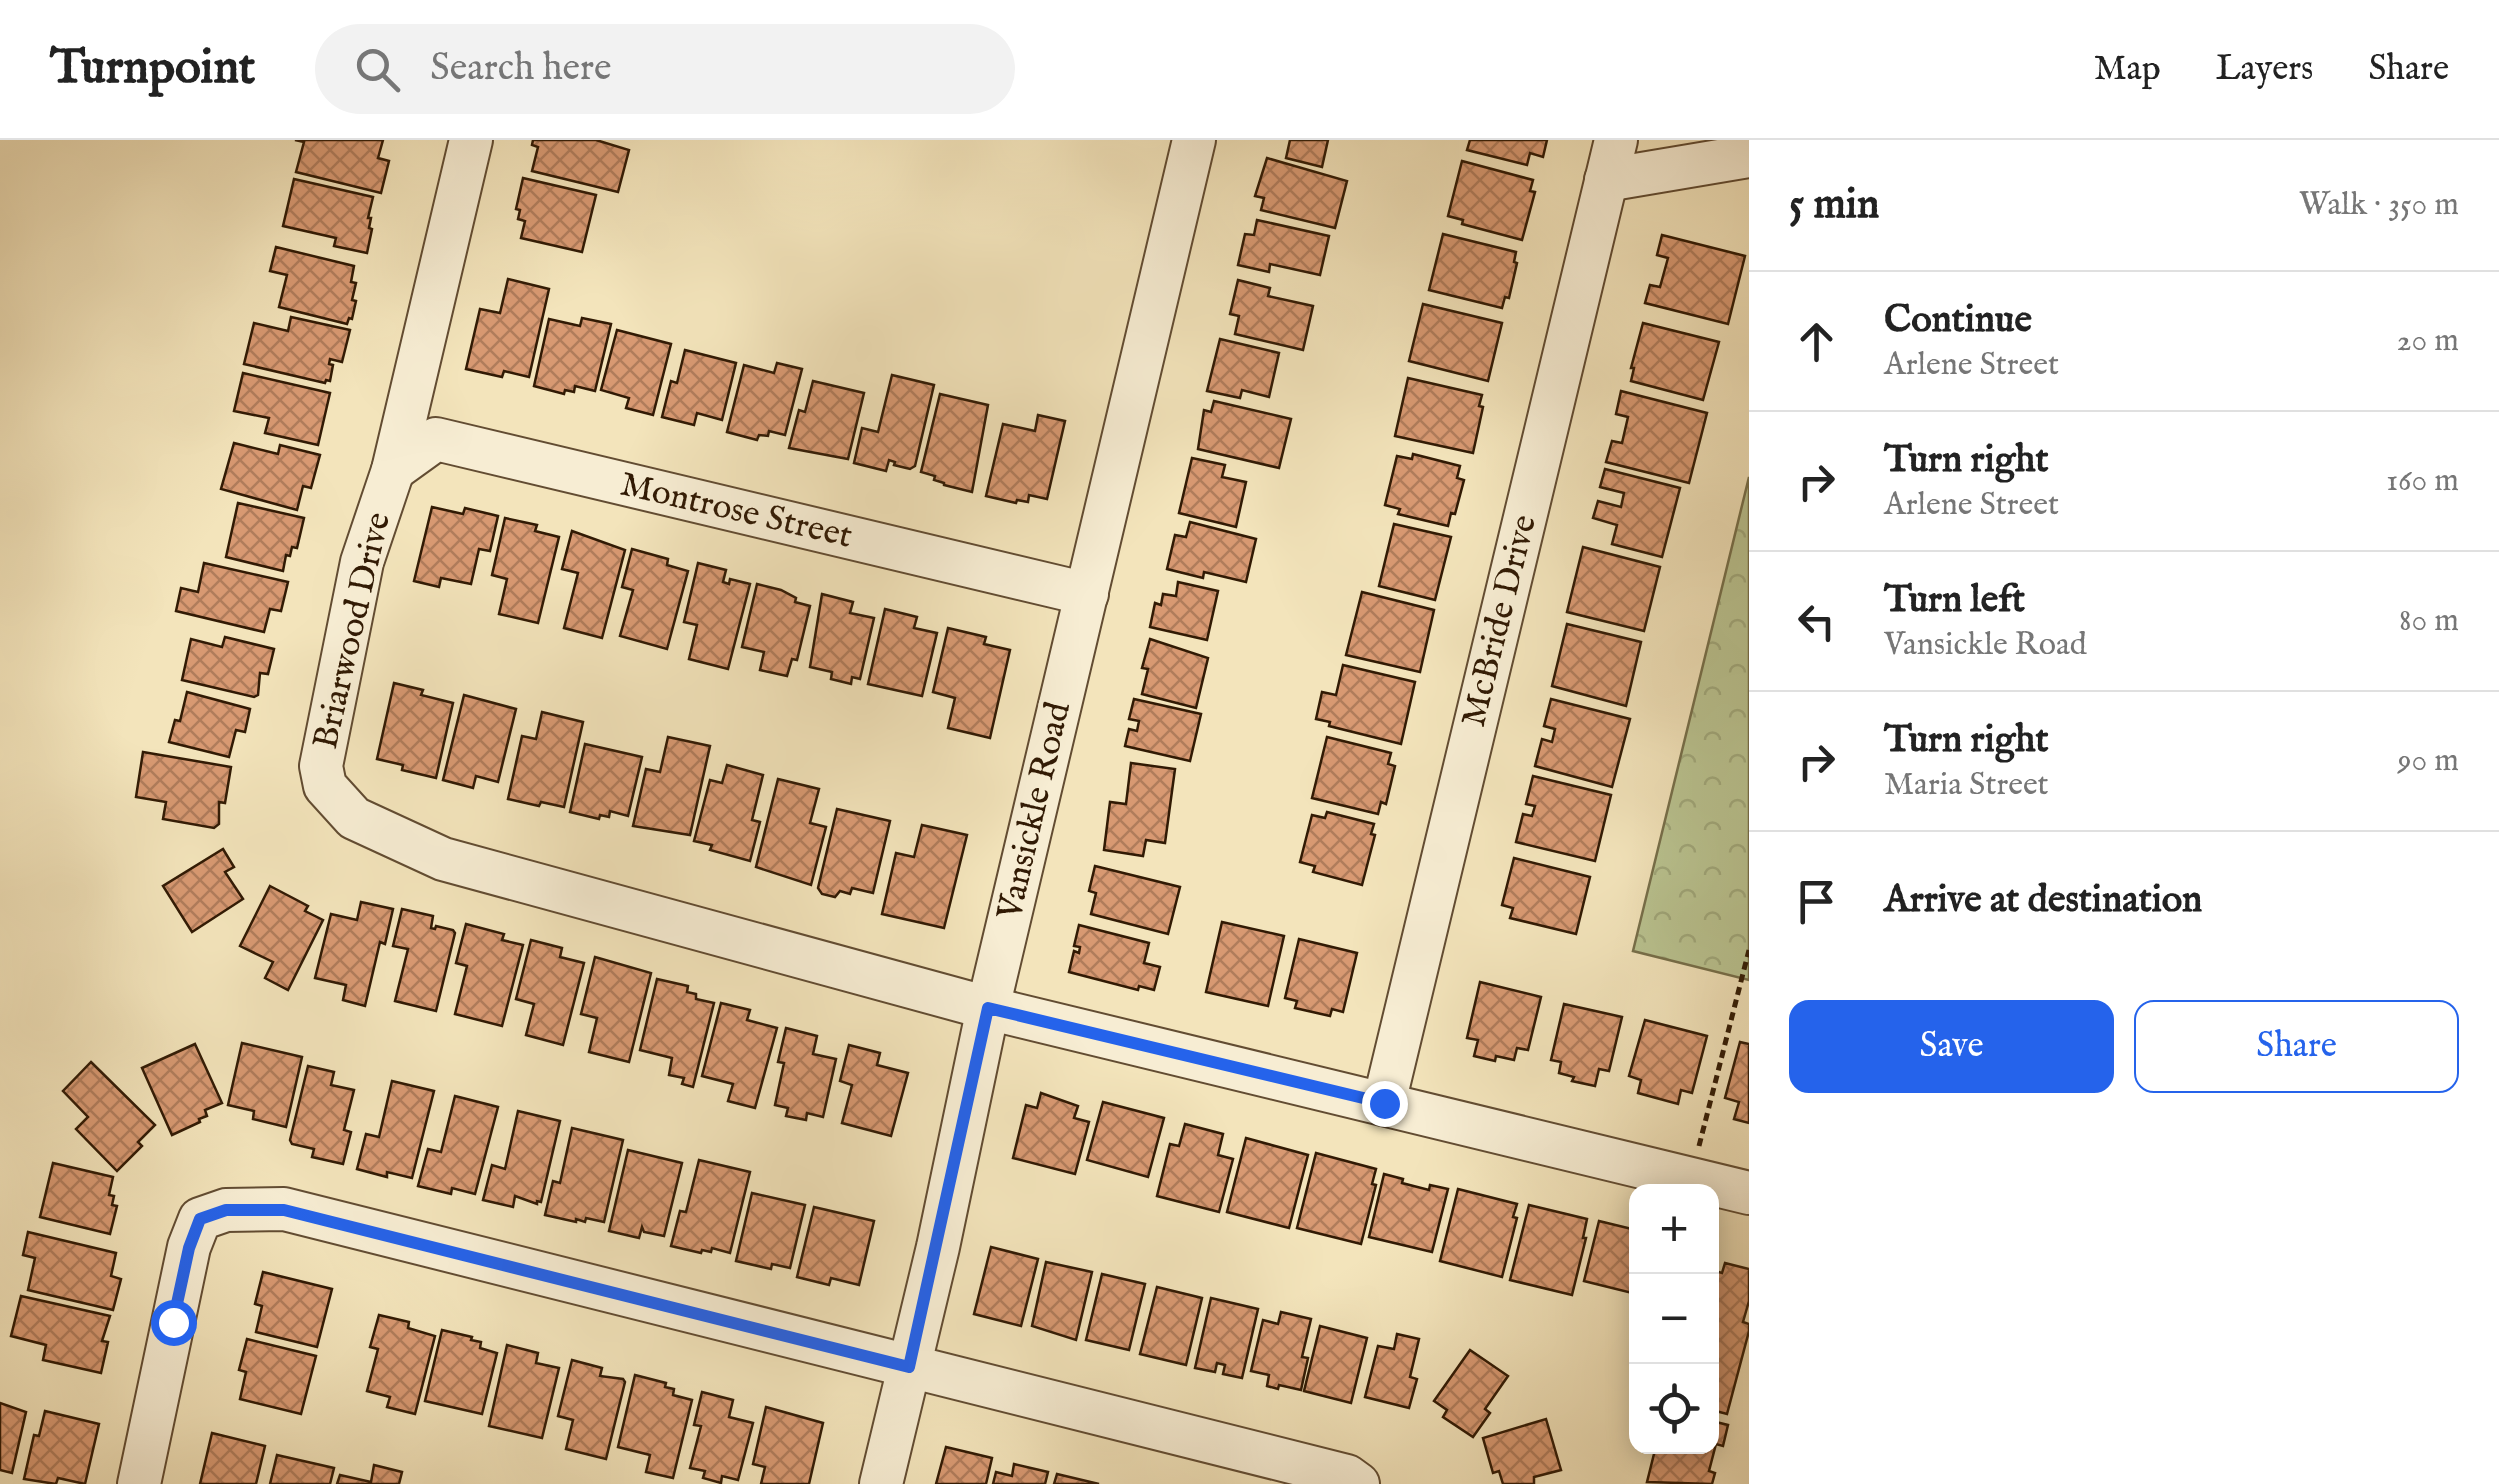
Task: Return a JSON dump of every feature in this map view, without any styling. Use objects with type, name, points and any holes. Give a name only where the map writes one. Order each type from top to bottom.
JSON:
[{"type":"street","name":"Briarwood Drive","points":[[471,140],[393,470],[362,562],[322,766],[325,786],[354,818],[443,859],[988,1008],[1749,1193]]},
{"type":"street","name":"Vansickle Road","points":[[881,1484],[988,1008],[1194,140]]},
{"type":"street","points":[[1611,160],[1749,156]]},
{"type":"street","name":"McBride Drive","points":[[1384,1103],[1611,160]]},
{"type":"street","name":"Montrose Street","points":[[393,470],[436,439],[1086,594]]},
{"type":"street","points":[[139,1484],[189,1248],[200,1219],[226,1210],[284,1210],[1347,1476],[1358,1484]]},
{"type":"path","points":[[1690,1178],[1749,950]]},
{"type":"green space","points":[[1749,477],[1749,980],[1633,951]]},
{"type":"building","points":[[295,140],[383,140],[378,158],[389,161],[381,193],[296,172],[304,142]]},
{"type":"building","points":[[533,140],[596,140],[629,150],[618,192],[532,171],[538,147],[532,145]]},
{"type":"building","points":[[1290,140],[1328,140],[1322,167],[1286,158]]},
{"type":"building","points":[[1470,140],[1547,140],[1543,157],[1530,153],[1527,165],[1467,150]]},
{"type":"building","points":[[1267,158],[1347,181],[1335,228],[1261,210],[1264,198],[1255,196]]},
{"type":"building","points":[[1462,161],[1533,180],[1530,191],[1535,192],[1522,240],[1462,224],[1463,220],[1448,216]]},
{"type":"building","points":[[523,178],[596,195],[582,252],[521,238],[525,221],[518,219],[520,210],[516,209]]},
{"type":"building","points":[[294,179],[373,197],[367,253],[334,246],[336,238],[283,226]]},
{"type":"building","points":[[1257,220],[1329,236],[1320,275],[1270,264],[1269,272],[1238,265],[1245,234],[1254,235]]},
{"type":"building","points":[[1443,234],[1516,252],[1509,298],[1505,297],[1502,308],[1429,290]]},
{"type":"building","points":[[1662,235],[1745,256],[1728,324],[1645,303],[1650,285],[1660,287],[1668,258],[1657,255]]},
{"type":"building","points":[[276,247],[354,266],[352,300],[356,301],[347,324],[279,307],[287,275],[270,271]]},
{"type":"building","points":[[508,279],[549,289],[529,377],[504,371],[502,377],[466,369],[480,309],[500,313]]},
{"type":"building","points":[[1238,280],[1270,288],[1268,296],[1313,306],[1303,350],[1235,334],[1239,316],[1230,314]]},
{"type":"building","points":[[1423,304],[1502,323],[1488,381],[1409,361]]},
{"type":"building","points":[[291,317],[350,330],[342,362],[330,359],[330,381],[244,364],[254,323],[288,331]]},
{"type":"building","points":[[582,318],[611,324],[595,391],[575,386],[574,392],[565,390],[564,394],[534,386],[549,319],[580,326]]},
{"type":"building","points":[[1643,323],[1719,342],[1703,400],[1631,381]]},
{"type":"building","points":[[617,330],[671,344],[653,415],[626,408],[629,398],[601,390]]},
{"type":"building","points":[[1220,339],[1279,353],[1269,397],[1242,390],[1240,398],[1207,391]]},
{"type":"building","points":[[685,350],[736,363],[722,420],[697,413],[694,425],[662,417],[671,381],[677,383]]},
{"type":"building","points":[[777,363],[802,369],[785,435],[769,431],[768,436],[759,435],[757,440],[727,432],[744,365],[774,373]]},
{"type":"building","points":[[243,373],[330,393],[318,445],[265,433],[269,418],[234,411]]},
{"type":"building","points":[[892,375],[934,385],[915,466],[910,469],[889,460],[886,471],[854,463],[862,428],[878,432]]},
{"type":"building","points":[[1408,378],[1482,395],[1473,453],[1395,436]]},
{"type":"building","points":[[813,381],[864,393],[848,459],[789,448],[799,410],[805,412]]},
{"type":"building","points":[[1621,391],[1707,413],[1689,483],[1606,462],[1612,441],[1622,443],[1628,417],[1616,414]]},
{"type":"building","points":[[940,394],[988,405],[972,492],[944,485],[934,480],[935,476],[921,472]]},
{"type":"building","points":[[1214,401],[1291,419],[1279,468],[1198,449],[1204,410],[1211,412]]},
{"type":"building","points":[[1038,415],[1065,421],[1047,499],[1029,495],[1028,502],[1016,503],[986,496],[1003,424],[1035,431]]},
{"type":"building","points":[[234,443],[278,454],[280,445],[320,455],[311,488],[303,486],[297,510],[221,489]]},
{"type":"building","points":[[1413,454],[1460,466],[1457,478],[1464,480],[1448,526],[1398,514],[1400,509],[1385,505],[1397,456],[1412,459]]},
{"type":"building","points":[[1192,458],[1225,465],[1222,477],[1246,482],[1236,527],[1179,513]]},
{"type":"building","points":[[1605,469],[1680,488],[1662,557],[1612,544],[1617,525],[1593,518],[1598,501],[1621,507],[1624,493],[1600,487]]},
{"type":"building","points":[[238,503],[304,518],[297,548],[292,547],[290,556],[286,555],[283,571],[226,557]]},
{"type":"building","points":[[432,507],[463,514],[465,508],[498,516],[490,551],[479,549],[471,584],[441,578],[439,587],[414,581]]},
{"type":"building","points":[[505,518],[537,525],[535,531],[559,537],[538,623],[499,614],[507,579],[492,575]]},
{"type":"building","points":[[1190,522],[1256,539],[1246,582],[1204,572],[1203,578],[1167,569],[1175,535],[1186,537]]},
{"type":"building","points":[[1394,524],[1451,537],[1435,600],[1379,586]]},
{"type":"building","points":[[572,531],[625,550],[602,638],[564,628],[578,573],[562,569]]},
{"type":"building","points":[[1583,547],[1660,567],[1644,631],[1567,612]]},
{"type":"building","points":[[632,549],[668,559],[667,565],[688,571],[667,649],[620,636],[633,590],[622,587]]},
{"type":"building","points":[[204,563],[288,582],[281,611],[270,609],[264,632],[176,611],[181,588],[198,592]]},
{"type":"building","points":[[698,563],[726,570],[723,582],[729,584],[730,579],[750,584],[728,669],[689,659],[697,625],[684,622]]},
{"type":"building","points":[[1178,582],[1218,591],[1207,640],[1150,627],[1155,603],[1161,605],[1163,594],[1176,596]]},
{"type":"building","points":[[757,584],[781,590],[796,598],[795,602],[810,606],[797,660],[792,659],[787,676],[760,670],[764,652],[742,647]]},
{"type":"building","points":[[1362,592],[1434,610],[1420,672],[1346,655]]},
{"type":"building","points":[[822,594],[853,602],[850,613],[874,618],[860,679],[852,677],[851,684],[831,679],[832,672],[810,667]]},
{"type":"building","points":[[885,609],[917,617],[914,628],[937,633],[922,696],[868,684]]},
{"type":"building","points":[[1567,624],[1641,642],[1626,706],[1552,686]]},
{"type":"building","points":[[948,628],[986,637],[984,644],[1010,650],[990,738],[948,728],[955,698],[933,692]]},
{"type":"building","points":[[225,637],[274,649],[268,674],[260,673],[258,695],[182,680],[191,639],[222,647]]},
{"type":"building","points":[[1150,639],[1208,658],[1196,708],[1142,694],[1148,669],[1142,668]]},
{"type":"building","points":[[1343,665],[1415,682],[1401,744],[1329,726],[1330,722],[1316,719],[1322,692],[1336,695]]},
{"type":"building","points":[[394,683],[453,703],[436,778],[377,759]]},
{"type":"building","points":[[187,692],[250,709],[245,732],[236,730],[229,757],[169,742],[175,720],[180,721]]},
{"type":"building","points":[[464,695],[516,709],[498,782],[476,776],[473,788],[443,780]]},
{"type":"building","points":[[1134,699],[1201,714],[1190,761],[1125,746],[1129,729],[1137,731],[1139,721],[1129,719]]},
{"type":"building","points":[[1551,699],[1630,719],[1612,787],[1535,766],[1542,739],[1552,742],[1555,729],[1544,726]]},
{"type":"building","points":[[542,712],[583,722],[564,807],[508,799],[522,736],[536,739]]},
{"type":"building","points":[[668,737],[710,746],[690,835],[633,826],[646,769],[660,772]]},
{"type":"building","points":[[1327,737],[1391,753],[1388,764],[1395,766],[1386,804],[1381,802],[1378,814],[1312,798]]},
{"type":"building","points":[[585,744],[642,757],[628,816],[610,811],[609,817],[600,815],[599,819],[570,812]]},
{"type":"building","points":[[143,752],[231,767],[225,803],[219,802],[219,824],[214,828],[163,819],[166,802],[136,797]]},
{"type":"building","points":[[1131,763],[1175,769],[1165,843],[1146,840],[1143,856],[1104,850],[1110,802],[1126,804]]},
{"type":"building","points":[[727,765],[763,775],[752,820],[760,822],[750,861],[710,850],[712,845],[694,841],[710,780],[722,783]]},
{"type":"building","points":[[1533,776],[1611,795],[1595,861],[1516,842],[1523,814],[1532,816],[1535,806],[1526,804]]},
{"type":"building","points":[[778,779],[819,789],[810,823],[826,827],[811,885],[756,867]]},
{"type":"building","points":[[837,809],[890,821],[873,893],[852,888],[850,894],[840,891],[835,897],[822,894],[818,888]]},
{"type":"building","points":[[1327,812],[1374,824],[1371,834],[1375,835],[1362,885],[1313,872],[1315,866],[1300,862],[1312,815],[1325,818]]},
{"type":"building","points":[[922,825],[967,835],[944,928],[882,914],[896,853],[914,857]]},
{"type":"building","points":[[223,849],[234,867],[225,872],[243,899],[192,932],[163,886]]},
{"type":"building","points":[[1514,858],[1590,877],[1576,934],[1510,918],[1513,908],[1502,905]]},
{"type":"building","points":[[1095,866],[1180,887],[1168,934],[1091,914],[1096,893],[1089,891]]},
{"type":"building","points":[[270,886],[308,906],[305,911],[323,920],[288,990],[265,978],[273,962],[240,946]]},
{"type":"building","points":[[361,902],[393,909],[385,944],[380,942],[365,1006],[343,1000],[346,985],[315,978],[331,914],[357,920]]},
{"type":"building","points":[[402,909],[433,916],[431,928],[455,933],[436,1011],[395,1001],[408,949],[393,946]]},
{"type":"building","points":[[1222,922],[1284,936],[1268,1006],[1206,992]]},
{"type":"building","points":[[466,924],[504,934],[502,940],[523,945],[502,1026],[455,1014],[467,966],[456,963]]},
{"type":"building","points":[[1079,925],[1149,943],[1144,963],[1160,967],[1154,990],[1139,986],[1138,990],[1069,972],[1074,951],[1079,953],[1080,947],[1074,946]]},
{"type":"building","points":[[1299,939],[1357,953],[1343,1012],[1332,1009],[1330,1016],[1295,1008],[1297,1001],[1285,998]]},
{"type":"building","points":[[531,940],[562,948],[560,957],[584,963],[563,1045],[526,1035],[534,1004],[516,999]]},
{"type":"building","points":[[595,957],[651,973],[629,1062],[589,1052],[597,1018],[581,1014]]},
{"type":"building","points":[[657,979],[688,986],[687,992],[696,994],[696,999],[714,1003],[693,1087],[682,1084],[684,1078],[669,1075],[672,1058],[640,1050]]},
{"type":"building","points":[[1480,982],[1541,997],[1528,1050],[1517,1048],[1514,1060],[1474,1056],[1478,1040],[1467,1038]]},
{"type":"building","points":[[721,1003],[750,1010],[747,1020],[777,1028],[755,1108],[728,1101],[733,1084],[702,1076]]},
{"type":"building","points":[[1564,1004],[1622,1017],[1609,1071],[1599,1069],[1595,1086],[1572,1081],[1574,1077],[1559,1073],[1561,1062],[1551,1060]]},
{"type":"building","points":[[1645,1020],[1707,1036],[1692,1093],[1681,1090],[1678,1104],[1638,1093],[1641,1080],[1629,1076]]},
{"type":"building","points":[[786,1028],[817,1036],[813,1054],[836,1059],[823,1117],[807,1113],[806,1120],[786,1116],[788,1108],[775,1105],[784,1063],[778,1062]]},
{"type":"building","points":[[1740,1042],[1749,1044],[1749,1123],[1734,1119],[1739,1102],[1725,1098]]},
{"type":"building","points":[[242,1043],[302,1057],[286,1127],[253,1119],[254,1111],[228,1105]]},
{"type":"building","points":[[195,1044],[222,1103],[205,1110],[207,1116],[200,1122],[172,1135],[142,1068]]},
{"type":"building","points":[[849,1045],[880,1053],[877,1065],[908,1073],[891,1136],[842,1123],[852,1085],[840,1081]]},
{"type":"building","points":[[91,1062],[155,1125],[138,1142],[142,1146],[117,1171],[76,1129],[88,1117],[63,1091]]},
{"type":"building","points":[[308,1066],[334,1072],[331,1085],[354,1090],[344,1130],[351,1132],[343,1164],[312,1157],[314,1149],[292,1144],[290,1140]]},
{"type":"building","points":[[392,1081],[434,1091],[412,1178],[387,1172],[387,1177],[357,1169],[366,1134],[379,1137]]},
{"type":"building","points":[[1041,1093],[1078,1106],[1074,1118],[1089,1122],[1075,1174],[1013,1158],[1026,1105],[1037,1108]]},
{"type":"building","points":[[455,1096],[498,1107],[475,1194],[452,1188],[451,1194],[418,1186],[428,1149],[441,1152]]},
{"type":"building","points":[[1103,1102],[1164,1118],[1148,1177],[1087,1160]]},
{"type":"building","points":[[518,1111],[560,1121],[541,1202],[515,1196],[513,1207],[483,1200],[492,1165],[505,1169]]},
{"type":"building","points":[[1185,1124],[1223,1134],[1218,1155],[1233,1159],[1219,1212],[1157,1196],[1170,1144],[1179,1146]]},
{"type":"building","points":[[572,1128],[623,1140],[604,1222],[586,1218],[585,1222],[576,1222],[545,1215],[553,1181],[560,1183]]},
{"type":"building","points":[[1246,1138],[1308,1155],[1289,1228],[1227,1212]]},
{"type":"building","points":[[628,1150],[682,1163],[664,1236],[644,1232],[642,1227],[639,1238],[609,1231]]},
{"type":"building","points":[[1316,1153],[1376,1169],[1372,1184],[1376,1185],[1361,1244],[1297,1228]]},
{"type":"building","points":[[699,1160],[750,1172],[730,1253],[712,1248],[711,1252],[701,1253],[671,1246],[680,1211],[686,1212]]},
{"type":"building","points":[[53,1163],[113,1177],[109,1195],[114,1196],[112,1205],[117,1206],[110,1234],[40,1217]]},
{"type":"building","points":[[1384,1174],[1429,1190],[1430,1185],[1448,1189],[1432,1252],[1369,1237]]},
{"type":"building","points":[[1458,1189],[1517,1204],[1502,1277],[1440,1261]]},
{"type":"building","points":[[752,1193],[805,1205],[790,1268],[772,1264],[771,1269],[736,1261]]},
{"type":"building","points":[[1529,1205],[1587,1219],[1572,1295],[1510,1280]]},
{"type":"building","points":[[814,1207],[874,1221],[859,1285],[831,1278],[829,1285],[797,1277]]},
{"type":"building","points":[[1599,1221],[1629,1228],[1629,1292],[1584,1281]]},
{"type":"building","points":[[28,1232],[116,1253],[111,1276],[121,1279],[113,1310],[28,1290],[35,1258],[23,1255]]},
{"type":"building","points":[[991,1247],[1038,1259],[1021,1326],[974,1314]]},
{"type":"building","points":[[1046,1262],[1092,1272],[1076,1340],[1032,1326]]},
{"type":"building","points":[[1725,1263],[1749,1269],[1749,1301],[1743,1322],[1749,1324],[1749,1331],[1727,1414],[1719,1412],[1719,1272],[1722,1273]]},
{"type":"building","points":[[263,1272],[332,1289],[317,1347],[256,1332],[262,1306],[255,1304]]},
{"type":"building","points":[[1102,1274],[1145,1284],[1129,1350],[1086,1340]]},
{"type":"building","points":[[1157,1287],[1202,1298],[1186,1365],[1140,1354]]},
{"type":"building","points":[[21,1296],[110,1316],[102,1341],[108,1342],[101,1373],[43,1360],[46,1345],[11,1336]]},
{"type":"building","points":[[1211,1298],[1258,1309],[1242,1378],[1223,1374],[1225,1365],[1217,1363],[1215,1372],[1195,1368]]},
{"type":"building","points":[[1281,1312],[1311,1319],[1302,1357],[1308,1358],[1301,1390],[1267,1386],[1269,1375],[1251,1371],[1263,1320],[1278,1324]]},
{"type":"building","points":[[379,1315],[409,1322],[408,1328],[435,1336],[415,1414],[387,1407],[390,1397],[367,1391],[378,1349],[370,1347]]},
{"type":"building","points":[[1320,1326],[1367,1338],[1351,1403],[1304,1391]]},
{"type":"building","points":[[442,1330],[472,1337],[471,1340],[481,1342],[480,1348],[497,1353],[482,1414],[425,1401]]},
{"type":"building","points":[[1397,1334],[1419,1339],[1410,1377],[1417,1379],[1409,1408],[1365,1397],[1378,1346],[1394,1349]]},
{"type":"building","points":[[247,1339],[316,1356],[301,1414],[240,1399],[246,1372],[239,1370]]},
{"type":"building","points":[[507,1345],[538,1353],[536,1363],[559,1368],[542,1438],[489,1426]]},
{"type":"building","points":[[1470,1350],[1508,1376],[1485,1409],[1490,1413],[1473,1437],[1443,1417],[1447,1410],[1434,1401]]},
{"type":"building","points":[[572,1360],[602,1368],[600,1376],[625,1382],[606,1459],[566,1449],[573,1420],[558,1416]]},
{"type":"building","points":[[635,1375],[666,1383],[665,1387],[674,1389],[673,1395],[692,1400],[673,1478],[646,1472],[650,1455],[618,1447]]},
{"type":"building","points":[[702,1392],[733,1400],[729,1417],[753,1423],[738,1480],[722,1476],[721,1483],[703,1478],[705,1471],[690,1468],[701,1426],[694,1425]]},
{"type":"building","points":[[0,1403],[26,1412],[12,1473],[0,1470]]},
{"type":"building","points":[[766,1407],[823,1423],[809,1484],[761,1484],[765,1467],[753,1464]]},
{"type":"building","points":[[45,1411],[99,1424],[85,1484],[58,1478],[56,1484],[24,1479],[34,1435],[39,1436]]},
{"type":"building","points":[[1546,1419],[1561,1470],[1534,1477],[1534,1484],[1503,1484],[1499,1471],[1493,1473],[1483,1438]]},
{"type":"building","points":[[1719,1423],[1728,1425],[1723,1446],[1719,1445]]},
{"type":"building","points":[[212,1433],[265,1446],[256,1484],[200,1484]]},
{"type":"building","points":[[946,1447],[992,1458],[986,1484],[936,1484]]},
{"type":"building","points":[[1654,1454],[1713,1454],[1709,1471],[1715,1473],[1712,1484],[1647,1482]]},
{"type":"building","points":[[277,1455],[334,1468],[330,1484],[270,1484]]},
{"type":"building","points":[[1014,1464],[1048,1472],[1045,1484],[993,1484],[996,1472],[1012,1476]]},
{"type":"building","points":[[374,1465],[402,1472],[399,1484],[337,1484],[340,1475],[371,1482]]},
{"type":"building","points":[[1057,1474],[1099,1484],[1054,1484]]},
{"type":"route","points":[[173,1322],[189,1248],[200,1219],[226,1210],[284,1210],[909,1367],[988,1008],[1384,1103]]}]
